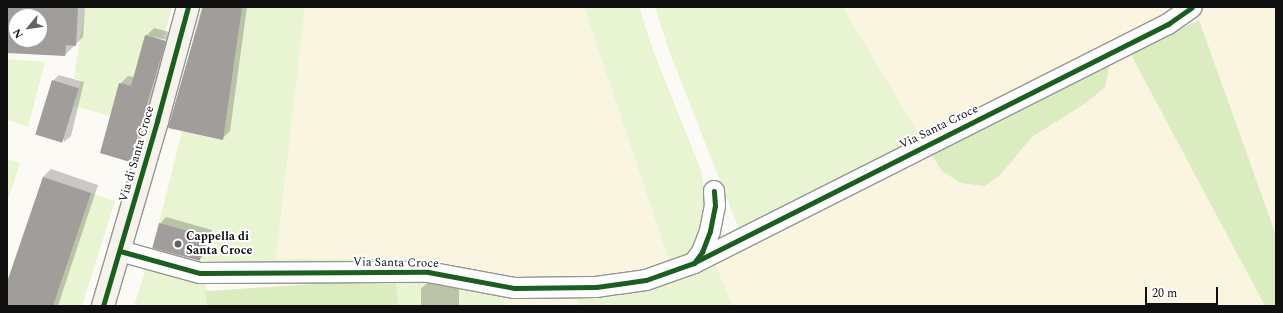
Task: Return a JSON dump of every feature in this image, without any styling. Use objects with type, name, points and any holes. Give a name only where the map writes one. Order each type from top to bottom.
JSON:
[{"type":"main road","name":"Via di Santa Croce","points":[[102,306],[120,251],[188,7]]},
{"type":"street","name":"Via Santa Croce","points":[[120,251],[200,272],[428,272],[524,289],[567,289],[628,283],[673,272],[694,263],[1168,24],[1192,7]]},
{"type":"street","points":[[694,263],[705,244],[710,231],[715,206],[714,191]]},
{"type":"shaded area","points":[[305,7],[584,7],[671,267],[656,271],[536,284],[405,265],[405,259],[276,259]]},
{"type":"shaded area","points":[[843,7],[1178,7],[1167,16],[921,138]]},
{"type":"shaded area","points":[[1194,7],[1276,7],[1276,235],[1199,20]]},
{"type":"shaded area","points":[[1130,53],[1265,306],[733,306],[714,262],[930,152],[1017,156],[1032,137],[1086,103],[1110,62]]},
{"type":"shaded area","points":[[504,294],[578,296],[580,306],[505,306]]},
{"type":"green space","points":[[85,7],[172,7],[163,40],[145,36],[131,86],[110,116],[74,106],[81,80],[74,78]]},
{"type":"green space","points":[[242,7],[305,7],[276,259],[405,259],[405,265],[198,265],[206,236],[159,223],[182,131],[223,139]]},
{"type":"green space","points":[[584,7],[639,7],[654,53],[701,170],[707,205],[697,242],[682,260],[671,267]]},
{"type":"green space","points":[[655,7],[843,7],[921,138],[739,229],[669,51]]},
{"type":"green space","points":[[1199,20],[1276,235],[1276,306],[1265,306],[1130,53]]},
{"type":"green space","points":[[7,59],[45,62],[28,127],[7,120]]},
{"type":"green space","points":[[1110,62],[1105,87],[1086,103],[1032,137],[1000,175],[985,186],[961,183],[942,171],[930,152]]},
{"type":"green space","points":[[7,159],[20,163],[7,203]]},
{"type":"green space","points":[[91,193],[115,201],[82,306],[53,306]]},
{"type":"green space","points":[[714,262],[733,306],[580,306],[578,296]]},
{"type":"green space","points":[[147,265],[205,280],[209,306],[134,306]]},
{"type":"green space","points":[[396,278],[425,278],[504,294],[505,306],[398,306]]},
{"type":"green space","points":[[396,278],[398,306],[206,306],[205,291]]},
{"type":"building","points":[[7,7],[78,7],[76,46],[66,45],[65,56],[7,53]]},
{"type":"building","points":[[203,7],[242,7],[223,140],[168,128]]},
{"type":"building","points":[[145,35],[166,41],[130,162],[100,153],[119,83],[131,86]]},
{"type":"building","points":[[52,80],[79,88],[62,143],[35,135]]},
{"type":"building","points":[[43,177],[91,193],[53,306],[7,306],[7,282]]},
{"type":"building","name":"Cappella di Santa Croce","points":[[159,223],[206,236],[200,261],[152,248]]},
{"type":"cycle path","points":[[103,306],[157,121],[188,7]]},
{"type":"cycle path","points":[[695,262],[1168,24],[1192,7]]},
{"type":"cycle path","points":[[120,251],[200,273],[428,272],[514,288],[596,287],[646,280],[694,263],[702,252],[710,231],[715,206],[714,191]]},
{"type":"place","name":"Cappella di Santa Croce","points":[[178,244]]}]
